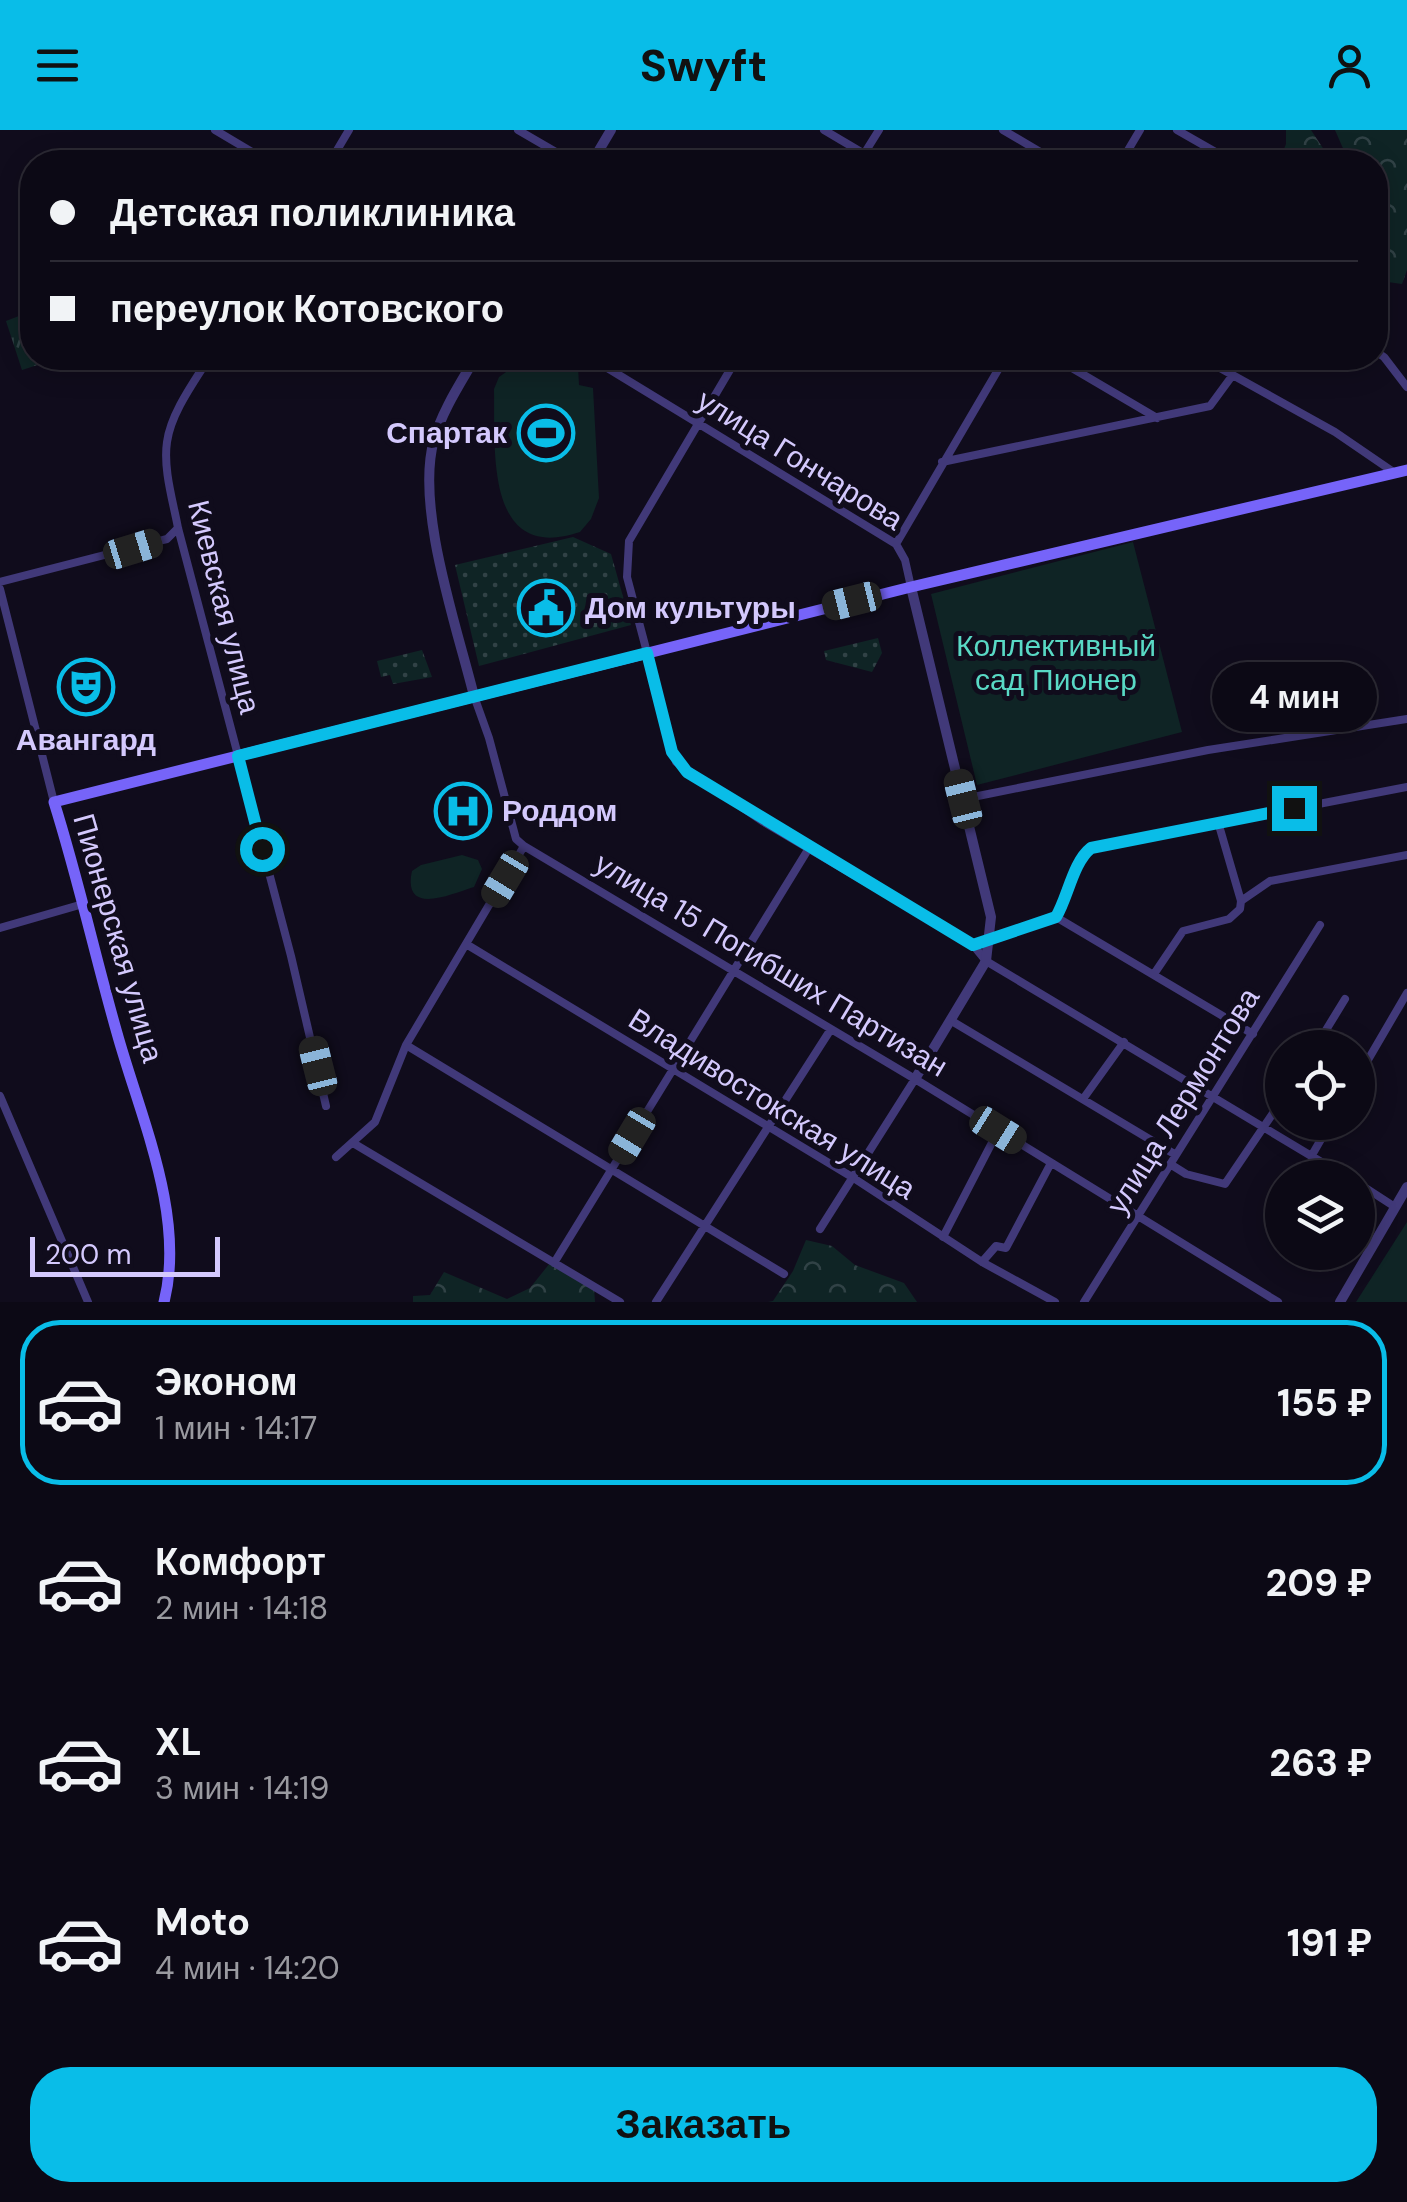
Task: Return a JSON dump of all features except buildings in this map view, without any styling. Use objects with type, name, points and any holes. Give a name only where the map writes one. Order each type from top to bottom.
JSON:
[{"type":"main road","points":[[54,802],[911,586],[1407,470]]},
{"type":"main road","name":"Пионерская улица","points":[[54,802],[135,1088],[169,1226],[172,1256],[164,1302]]},
{"type":"street","points":[[215,130],[248,150]]},
{"type":"street","points":[[518,130],[552,150]]},
{"type":"street","points":[[824,130],[850,150]]},
{"type":"street","points":[[1004,130],[1036,150]]},
{"type":"street","points":[[1177,130],[1212,150]]},
{"type":"street","points":[[1388,362],[1407,387]]},
{"type":"street","name":"Киевская улица","points":[[202,370],[172,422],[167,442],[178,528],[291,956],[326,1106]]},
{"type":"street","points":[[336,1157],[375,1122],[406,1045],[524,846],[516,839],[474,696],[433,528],[428,492],[429,467],[440,422],[468,370]]},
{"type":"street","name":"улица Гончарова","points":[[611,370],[896,544],[905,560],[911,586]]},
{"type":"street","points":[[730,370],[629,541],[627,577],[676,762],[809,848],[973,945],[986,960],[1265,1127]]},
{"type":"street","points":[[896,544],[998,370]]},
{"type":"street","points":[[1075,370],[1156,418]]},
{"type":"street","points":[[1222,370],[1335,432],[1392,471]]},
{"type":"street","points":[[942,462],[1210,406],[1232,376]]},
{"type":"street","points":[[0,586],[167,538],[178,528]]},
{"type":"street","name":"Пионерская улица","points":[[0,586],[54,802]]},
{"type":"street","points":[[820,1229],[915,1080],[986,960],[991,940],[991,917],[911,586]]},
{"type":"street","points":[[963,799],[1183,754],[1407,719]]},
{"type":"street","points":[[973,945],[1056,917],[1086,850],[1407,787]]},
{"type":"street","points":[[1154,974],[1178,934],[1228,919],[1240,909],[1218,822]]},
{"type":"street","name":"улица 15 Погибших Партизан","points":[[524,846],[1278,1302]]},
{"type":"street","points":[[554,1263],[809,848]]},
{"type":"street","points":[[1241,901],[1270,881],[1407,856]]},
{"type":"street","points":[[0,928],[82,904]]},
{"type":"street","points":[[1056,917],[1253,1034]]},
{"type":"street","name":"улица Лермонтова","points":[[1084,1302],[1320,925]]},
{"type":"street","name":"Владивостокская улица","points":[[466,944],[852,1177],[982,1262],[1055,1302]]},
{"type":"street","points":[[1375,1048],[1407,992]]},
{"type":"street","points":[[1326,1030],[1345,999]]},
{"type":"street","points":[[950,1020],[1176,1155]]},
{"type":"street","points":[[656,1302],[831,1029]]},
{"type":"street","points":[[1083,1100],[1124,1042]]},
{"type":"street","points":[[406,1045],[784,1274]]},
{"type":"street","points":[[0,1096],[88,1302]]},
{"type":"street","points":[[1170,1164],[1186,1174],[1225,1184],[1265,1129]]},
{"type":"street","points":[[943,1237],[998,1130]]},
{"type":"street","points":[[1286,1140],[1320,1160]]},
{"type":"street","points":[[1312,1155],[1321,1140]]},
{"type":"street","points":[[353,1143],[620,1302]]},
{"type":"street","points":[[982,1262],[996,1246],[1006,1248],[1051,1164]]},
{"type":"street","points":[[1340,1302],[1407,1187]]},
{"type":"street","points":[[1375,1195],[1395,1207]]},
{"type":"green space","points":[[1286,130],[1311,130],[1324,150],[1284,150]]},
{"type":"green space","points":[[1335,130],[1407,130],[1407,270],[1402,284],[1388,282],[1388,150],[1344,150]]},
{"type":"green space","points":[[20,316],[20,364],[6,321]]},
{"type":"green space","name":"Спартак","points":[[509,370],[578,370],[579,385],[593,388],[599,498],[591,519],[580,532],[549,538],[527,532],[511,517],[502,496],[494,442],[494,389],[499,377]]},
{"type":"green space","points":[[573,537],[611,554],[631,625],[479,666],[455,565]]},
{"type":"green space","name":"Коллективный сад Пионер","points":[[1133,542],[1182,732],[977,785],[931,594]]},
{"type":"green space","points":[[878,638],[882,653],[872,672],[826,660],[824,651]]},
{"type":"green space","points":[[422,650],[432,677],[393,684],[390,675],[381,677],[377,661]]},
{"type":"green space","points":[[462,855],[478,860],[482,869],[474,887],[431,899],[414,894],[412,871]]},
{"type":"green space","points":[[1407,1222],[1407,1302],[1356,1302]]},
{"type":"green space","points":[[806,1240],[832,1246],[855,1265],[904,1283],[917,1302],[768,1302],[773,1301],[793,1271]]},
{"type":"green space","points":[[550,1263],[594,1288],[595,1302],[413,1302],[413,1296],[430,1295],[444,1272],[507,1299],[530,1288]]},
{"type":"place","name":"Спартак","points":[[546,433]]},
{"type":"place","name":"Дом культуры","points":[[546,608]]},
{"type":"place","name":"Авангард","points":[[86,687]]},
{"type":"place","name":"Роддом","points":[[463,811]]},
{"type":"route","points":[[262,849],[238,756],[647,653],[672,752],[687,772],[973,945],[1056,917],[1086,850],[1294,808]]}]
